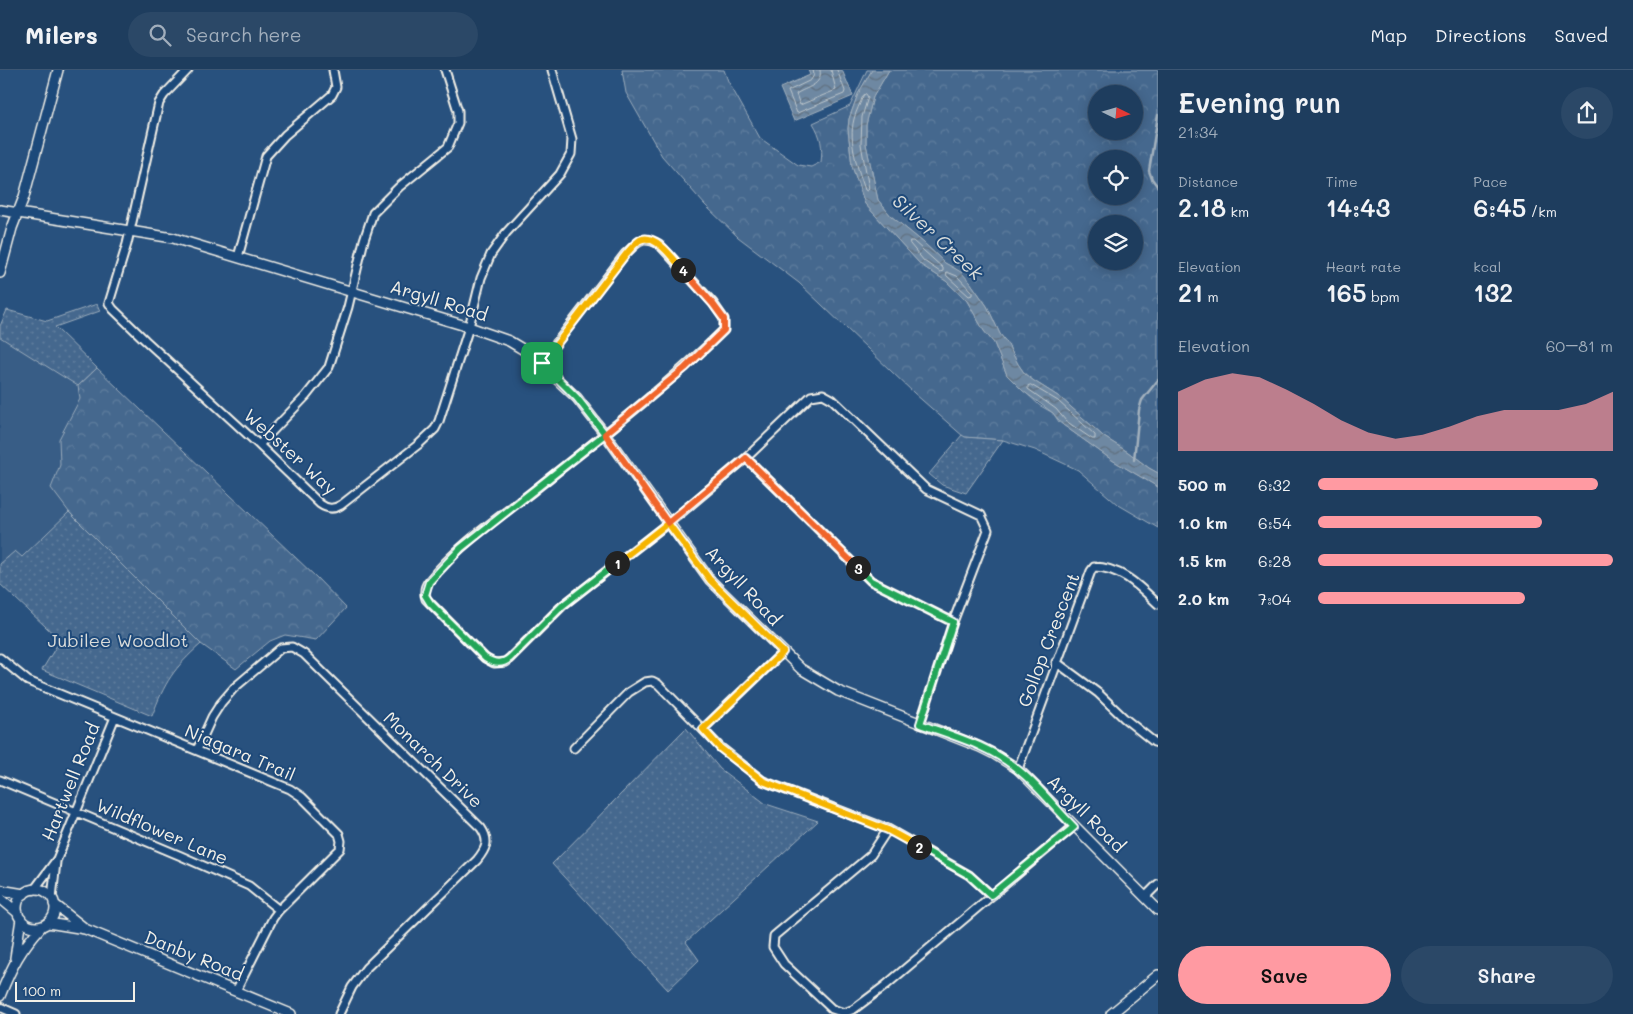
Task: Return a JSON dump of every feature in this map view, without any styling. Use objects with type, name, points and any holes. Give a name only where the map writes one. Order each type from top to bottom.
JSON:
[{"type":"street","points":[[0,274],[12,228],[24,197],[58,70]]},
{"type":"street","name":"Webster Way","points":[[188,70],[164,95],[159,103],[130,232],[109,303],[113,310],[320,504],[325,508],[336,508],[419,444],[434,429],[444,410],[469,327]]},
{"type":"street","points":[[238,257],[266,156],[284,135],[332,95],[336,87],[334,70]]},
{"type":"street","points":[[259,445],[306,396],[328,367],[352,292],[364,240],[373,213],[399,186],[448,147],[452,139],[458,123],[458,111],[445,70]]},
{"type":"street","points":[[469,327],[481,278],[490,254],[506,233],[560,174],[570,154],[572,139],[552,70]]},
{"type":"street","name":"Argyll Road","points":[[0,210],[172,238],[469,327],[509,341],[529,353],[542,363],[577,398],[710,580],[801,669],[838,691],[980,747],[1018,769],[1158,910]]},
{"type":"street","points":[[542,363],[626,254],[641,240],[650,239],[659,244],[713,304],[724,319],[724,330],[685,368],[461,548],[429,582],[425,591],[426,599],[485,658],[494,663],[502,663],[510,658],[562,606],[668,523],[746,458],[811,396],[823,394],[832,399],[926,489],[981,515],[988,530],[953,622],[920,724]]},
{"type":"street","points":[[746,458],[871,581],[953,622]]},
{"type":"street","name":"Gollop Crescent","points":[[1018,769],[1091,570],[1094,567],[1104,567],[1121,572],[1158,604]]},
{"type":"street","name":"Monarch Drive","points":[[197,750],[212,717],[227,696],[281,648],[292,646],[304,654],[487,836],[483,852],[477,860],[366,968],[352,987],[339,1014]]},
{"type":"street","points":[[703,729],[783,652]]},
{"type":"street","name":"Niagara Trail","points":[[0,658],[28,681],[296,792],[339,834],[341,841],[340,849],[273,918],[236,991]]},
{"type":"street","points":[[1056,662],[1098,693],[1124,718],[1154,742],[1158,743]]},
{"type":"street","points":[[574,748],[629,692],[645,682],[652,681],[658,684],[720,748],[763,781],[888,830],[969,875],[991,895]]},
{"type":"street","name":"Hartwell Road","points":[[34,890],[56,859],[115,717]]},
{"type":"street","name":"Wildflower Lane","points":[[0,780],[249,886],[279,910]]},
{"type":"street","points":[[888,830],[871,855],[774,936],[773,947],[784,964],[832,1009],[844,1013],[854,1009],[886,985],[1074,827]]},
{"type":"street","name":"Hartwell Road","points":[[53,901],[56,859]]},
{"type":"street","points":[[1145,897],[1158,884]]},
{"type":"street","points":[[0,890],[24,894],[34,890],[44,891],[53,901],[54,914],[27,943],[14,963],[0,996]]},
{"type":"street","points":[[14,963],[19,916],[18,902],[24,894]]},
{"type":"street","points":[[0,898],[29,926],[35,927],[45,924]]},
{"type":"street","name":"Danby Road","points":[[53,901],[85,929]]},
{"type":"street","name":"Danby Road","points":[[45,924],[85,929],[291,1014]]},
{"type":"street","points":[[1111,1014],[1158,975]]},
{"type":"street","points":[[0,1008],[16,1014]]},
{"type":"shaded area","points":[[0,337],[78,386],[80,399],[59,439],[60,465],[51,487],[69,512],[22,557],[15,551],[0,564]]},
{"type":"green space","points":[[622,70],[724,70],[728,81],[760,138],[798,165],[811,167],[821,162],[822,157],[820,137],[813,123],[850,106],[867,70],[872,70],[858,94],[849,119],[848,129],[852,166],[865,204],[921,265],[946,281],[967,301],[984,331],[994,343],[1007,375],[1039,405],[1053,413],[1059,422],[1112,460],[1158,487],[1158,528],[1117,504],[1078,470],[1035,450],[1003,440],[964,437],[914,393],[799,283],[738,237],[705,205],[662,156],[626,93]]},
{"type":"green space","points":[[889,70],[1158,70],[1158,473],[1104,437],[1061,398],[1025,374],[1000,334],[987,306],[970,282],[891,216],[878,200],[866,144],[866,125],[873,97]]},
{"type":"green space","points":[[97,304],[100,311],[55,327],[97,368],[78,386],[0,337],[0,326],[7,310],[47,321]]},
{"type":"green space","points":[[97,368],[316,577],[346,608],[316,640],[285,635],[270,641],[236,669],[201,644],[69,512],[51,488],[60,465],[59,439],[80,399],[78,386]]},
{"type":"green space","points":[[962,435],[965,437],[1003,440],[966,493],[942,485],[929,474]]},
{"type":"green space","name":"Jubilee Woodlot","points":[[69,512],[201,644],[183,661],[171,677],[161,694],[152,716],[42,670],[60,640],[0,584],[0,564],[15,551],[22,557]]},
{"type":"green space","points":[[686,728],[720,769],[766,804],[818,821],[686,942],[699,960],[668,990],[552,864]]},
{"type":"water","points":[[808,70],[842,70],[853,96],[794,121],[780,88],[810,75]]},
{"type":"water","points":[[872,70],[889,70],[873,97],[866,125],[866,144],[878,200],[891,216],[945,263],[961,272],[970,282],[987,306],[1000,334],[1025,374],[1061,398],[1104,437],[1158,473],[1158,487],[1112,460],[1063,425],[1053,413],[1023,391],[1007,375],[994,343],[984,331],[967,301],[946,281],[921,265],[865,204],[852,166],[848,129],[849,119],[858,94]]},
{"type":"waterway","points":[[1158,115],[1149,171],[1158,187]]},
{"type":"waterway","points":[[1134,460],[1139,410],[1142,400],[1158,380]]},
{"type":"route","points":[[542,363],[577,398],[605,434],[461,548],[426,586],[426,599],[485,658],[498,664],[506,662],[562,606],[668,523],[710,580],[783,652],[703,729],[720,748],[742,766],[763,781],[888,830],[969,875],[991,895],[1074,827],[1018,769],[980,747],[920,724],[953,622],[871,581],[746,458],[668,523],[605,434],[685,368],[724,330],[724,319],[713,304],[659,244],[650,239],[641,240],[626,254],[542,363]]},
{"type":"water label","name":"Silver Creek","points":[[938,237]]}]
